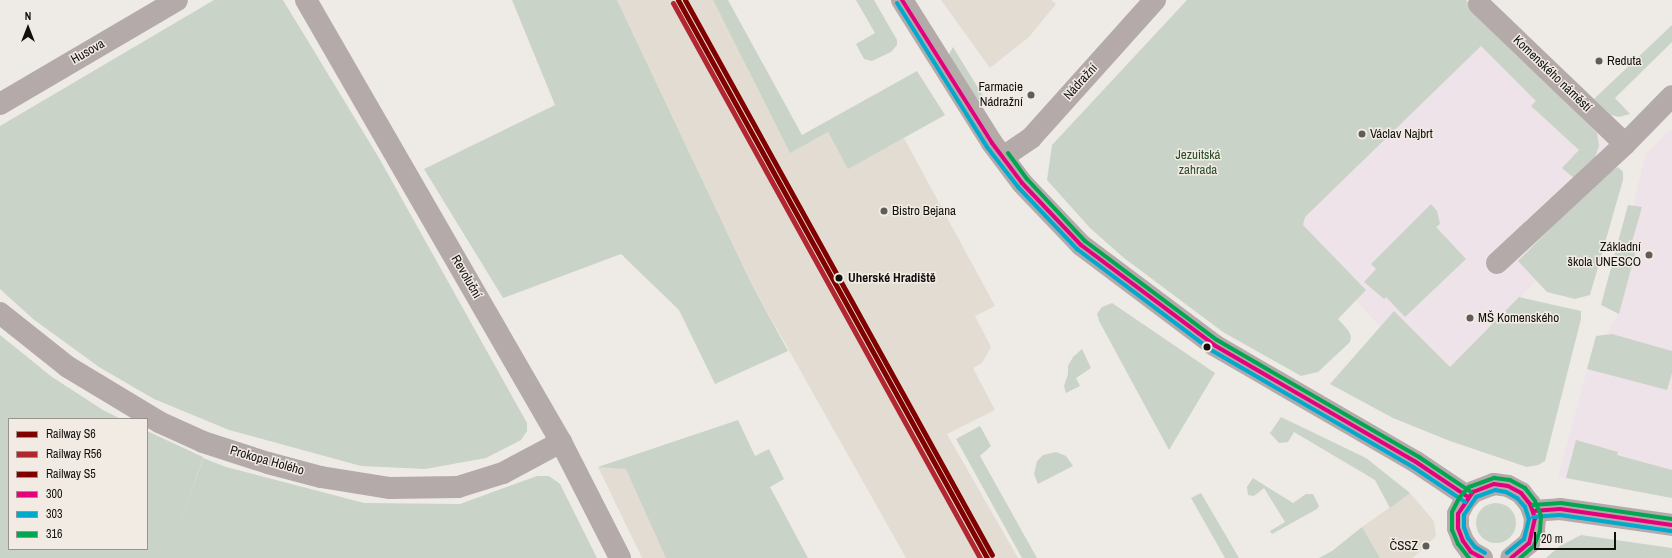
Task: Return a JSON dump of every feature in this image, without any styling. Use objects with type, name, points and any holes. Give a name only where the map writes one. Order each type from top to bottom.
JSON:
[{"type":"street","name":"Husova","points":[[0,104],[177,0]]},
{"type":"street","name":"Revoluční","points":[[306,0],[561,442],[620,558]]},
{"type":"street","points":[[902,0],[975,119],[1022,183],[1081,245],[1214,345],[1416,462],[1468,497]]},
{"type":"street","name":"Nádražní","points":[[1003,157],[1031,138],[1155,0]]},
{"type":"street","name":"Komenského náměstí","points":[[1479,4],[1625,144]]},
{"type":"street","points":[[1497,263],[1625,144],[1672,96]]},
{"type":"street","name":"Prokopa Holého","points":[[0,313],[68,367],[159,422],[203,442],[268,463],[321,477],[390,488],[458,487],[503,473],[561,442]]},
{"type":"street","points":[[1482,558],[1467,547],[1460,535],[1458,514],[1468,497],[1487,485],[1501,484],[1521,493],[1533,511],[1532,537],[1525,548],[1511,558]]},
{"type":"street","points":[[1533,511],[1560,508],[1672,526]]},
{"type":"shaded area","points":[[617,0],[713,0],[790,152],[828,132],[848,168],[904,138],[995,306],[975,316],[991,347],[982,363],[973,368],[995,410],[947,434],[1018,558],[906,558],[751,283]]},
{"type":"shaded area","points":[[941,0],[1051,0],[1056,4],[1029,37],[990,68]]},
{"type":"shaded area","points":[[1483,20],[1620,157],[1518,261],[1536,281],[1434,384],[1283,223]]},
{"type":"shaded area","name":"Základní škola UNESCO","points":[[1669,131],[1672,131],[1672,498],[1558,476],[1589,363],[1617,317],[1636,192],[1646,153]]},
{"type":"shaded area","points":[[653,449],[702,558],[642,558],[598,467]]},
{"type":"shaded area","points":[[1410,493],[1434,521],[1436,536],[1413,558],[1380,558],[1362,527]]},
{"type":"green space","points":[[214,0],[283,0],[379,158],[527,423],[527,431],[521,440],[486,458],[425,469],[361,466],[229,430],[154,399],[99,367],[33,319],[0,289],[0,126]]},
{"type":"green space","points":[[512,0],[617,0],[751,283],[788,351],[715,384],[679,310],[621,254],[503,298],[424,169],[555,105]]},
{"type":"green space","points":[[713,0],[728,0],[802,135],[917,71],[945,115],[848,169],[828,132],[790,153]]},
{"type":"green space","points":[[856,0],[874,0],[897,40],[897,45],[891,52],[872,61],[864,59],[856,44],[875,33]]},
{"type":"green space","name":"Jezuitská zahrada","points":[[1187,0],[1466,0],[1597,133],[1599,146],[1594,160],[1575,179],[1562,168],[1579,150],[1531,106],[1536,101],[1481,46],[1305,217],[1303,225],[1366,290],[1338,319],[1348,330],[1351,336],[1350,342],[1318,372],[1301,376],[1223,332],[1124,258],[1090,228],[1047,180],[1052,145]]},
{"type":"green space","points":[[1672,25],[1672,42],[1615,98],[1630,114],[1619,117],[1611,115],[1594,99]]},
{"type":"green space","points":[[953,47],[983,96],[978,101],[948,56]]},
{"type":"green space","points":[[1618,167],[1623,172],[1623,180],[1590,295],[1575,299],[1547,292],[1518,261],[1605,173]]},
{"type":"green space","points":[[1431,204],[1437,211],[1440,224],[1436,227],[1466,259],[1405,317],[1386,297],[1384,299],[1364,282],[1376,269],[1371,264]]},
{"type":"green space","points":[[1628,205],[1642,207],[1632,242],[1638,243],[1619,314],[1601,305]]},
{"type":"green space","points":[[1519,297],[1581,311],[1581,319],[1545,461],[1538,465],[1527,467],[1450,441],[1393,418],[1330,384],[1394,311],[1450,367]]},
{"type":"green space","points":[[1112,303],[1215,373],[1169,450],[1099,321],[1097,314],[1102,307]]},
{"type":"green space","points":[[1612,334],[1672,351],[1672,373],[1667,390],[1587,369],[1596,336]]},
{"type":"green space","points":[[0,335],[52,377],[103,410],[119,418],[8,418],[8,550],[148,550],[148,431],[203,457],[176,537],[203,458],[226,467],[364,503],[460,504],[537,476],[549,476],[560,484],[597,558],[0,558]]},
{"type":"green space","points":[[1082,349],[1091,368],[1076,378],[1080,386],[1066,393],[1064,386],[1068,374],[1068,366],[1073,357]]},
{"type":"green space","points":[[1281,417],[1366,458],[1410,493],[1390,508],[1375,480],[1294,432],[1288,442],[1279,443],[1270,433]]},
{"type":"green space","points":[[738,420],[755,456],[769,449],[784,479],[770,487],[808,558],[666,558],[626,469],[598,467]]},
{"type":"green space","points":[[980,426],[991,446],[980,456],[1037,558],[1022,558],[956,439]]},
{"type":"green space","points":[[1576,440],[1618,452],[1617,455],[1672,470],[1672,498],[1566,478]]},
{"type":"green space","points":[[1056,452],[1066,456],[1073,466],[1038,484],[1034,474],[1037,461],[1043,455]]},
{"type":"green space","points":[[1253,478],[1293,503],[1306,494],[1313,494],[1319,506],[1317,509],[1272,534],[1270,531],[1285,522],[1264,488],[1254,496],[1248,495],[1247,487]]},
{"type":"green space","points":[[1201,493],[1239,558],[1225,558],[1191,498]]},
{"type":"green space","points":[[1496,503],[1504,505],[1510,509],[1514,515],[1516,523],[1514,531],[1510,537],[1504,541],[1496,543],[1488,541],[1482,537],[1478,531],[1476,523],[1478,515],[1482,509],[1488,505]]},
{"type":"green space","points":[[1362,527],[1380,558],[1319,558],[1332,551]]},
{"type":"green space","points":[[1581,535],[1672,548],[1672,558],[1546,558],[1560,546]]},
{"type":"rail line","name":"S6","points":[[678,0],[987,558]]},
{"type":"rail line","name":"S5","points":[[685,0],[992,555]]},
{"type":"rail line","name":"R56","points":[[673,3],[980,558]]},
{"type":"transit line","name":"300","points":[[902,0],[992,143],[1022,183],[1081,245],[1214,345],[1416,462],[1468,497]]},
{"type":"transit line","name":"303","points":[[897,3],[987,147],[1018,187],[1077,249],[1211,350],[1413,467],[1465,502]]},
{"type":"transit line","name":"316","points":[[1008,153],[1027,179],[1085,241],[1217,340],[1419,457],[1471,492]]},
{"type":"transit line","name":"316","points":[[1469,558],[1458,544],[1452,530],[1452,512],[1459,498],[1469,487],[1494,478],[1510,480],[1525,488],[1535,501],[1541,516],[1540,531],[1534,546],[1520,558]]},
{"type":"transit line","name":"300","points":[[1482,558],[1471,552],[1463,541],[1458,528],[1458,514],[1473,492],[1494,484],[1508,486],[1521,493],[1530,504],[1535,518],[1529,543],[1511,558]]},
{"type":"transit line","name":"303","points":[[1485,553],[1475,547],[1468,538],[1464,527],[1464,515],[1476,497],[1495,490],[1506,492],[1517,498],[1525,507],[1529,519],[1524,539],[1507,553]]},
{"type":"transit line","name":"316","points":[[1533,505],[1561,503],[1672,519]]},
{"type":"transit line","name":"300","points":[[1533,511],[1560,509],[1672,525]]},
{"type":"transit line","name":"303","points":[[1533,517],[1560,515],[1671,531]]},
{"type":"place","name":"Reduta","points":[[1599,61]]},
{"type":"place","name":"Farmacie Nádražní","points":[[1031,95]]},
{"type":"place","name":"Václav Najbrt","points":[[1362,134]]},
{"type":"place","name":"Bistro Bejana","points":[[884,211]]},
{"type":"place","name":"Základní škola UNESCO","points":[[1649,255]]},
{"type":"place","name":"Uherské Hradiště","points":[[839,278]]},
{"type":"place","name":"MŠ Komenského","points":[[1470,318]]},
{"type":"place","name":"ČSSZ","points":[[1426,546]]}]
